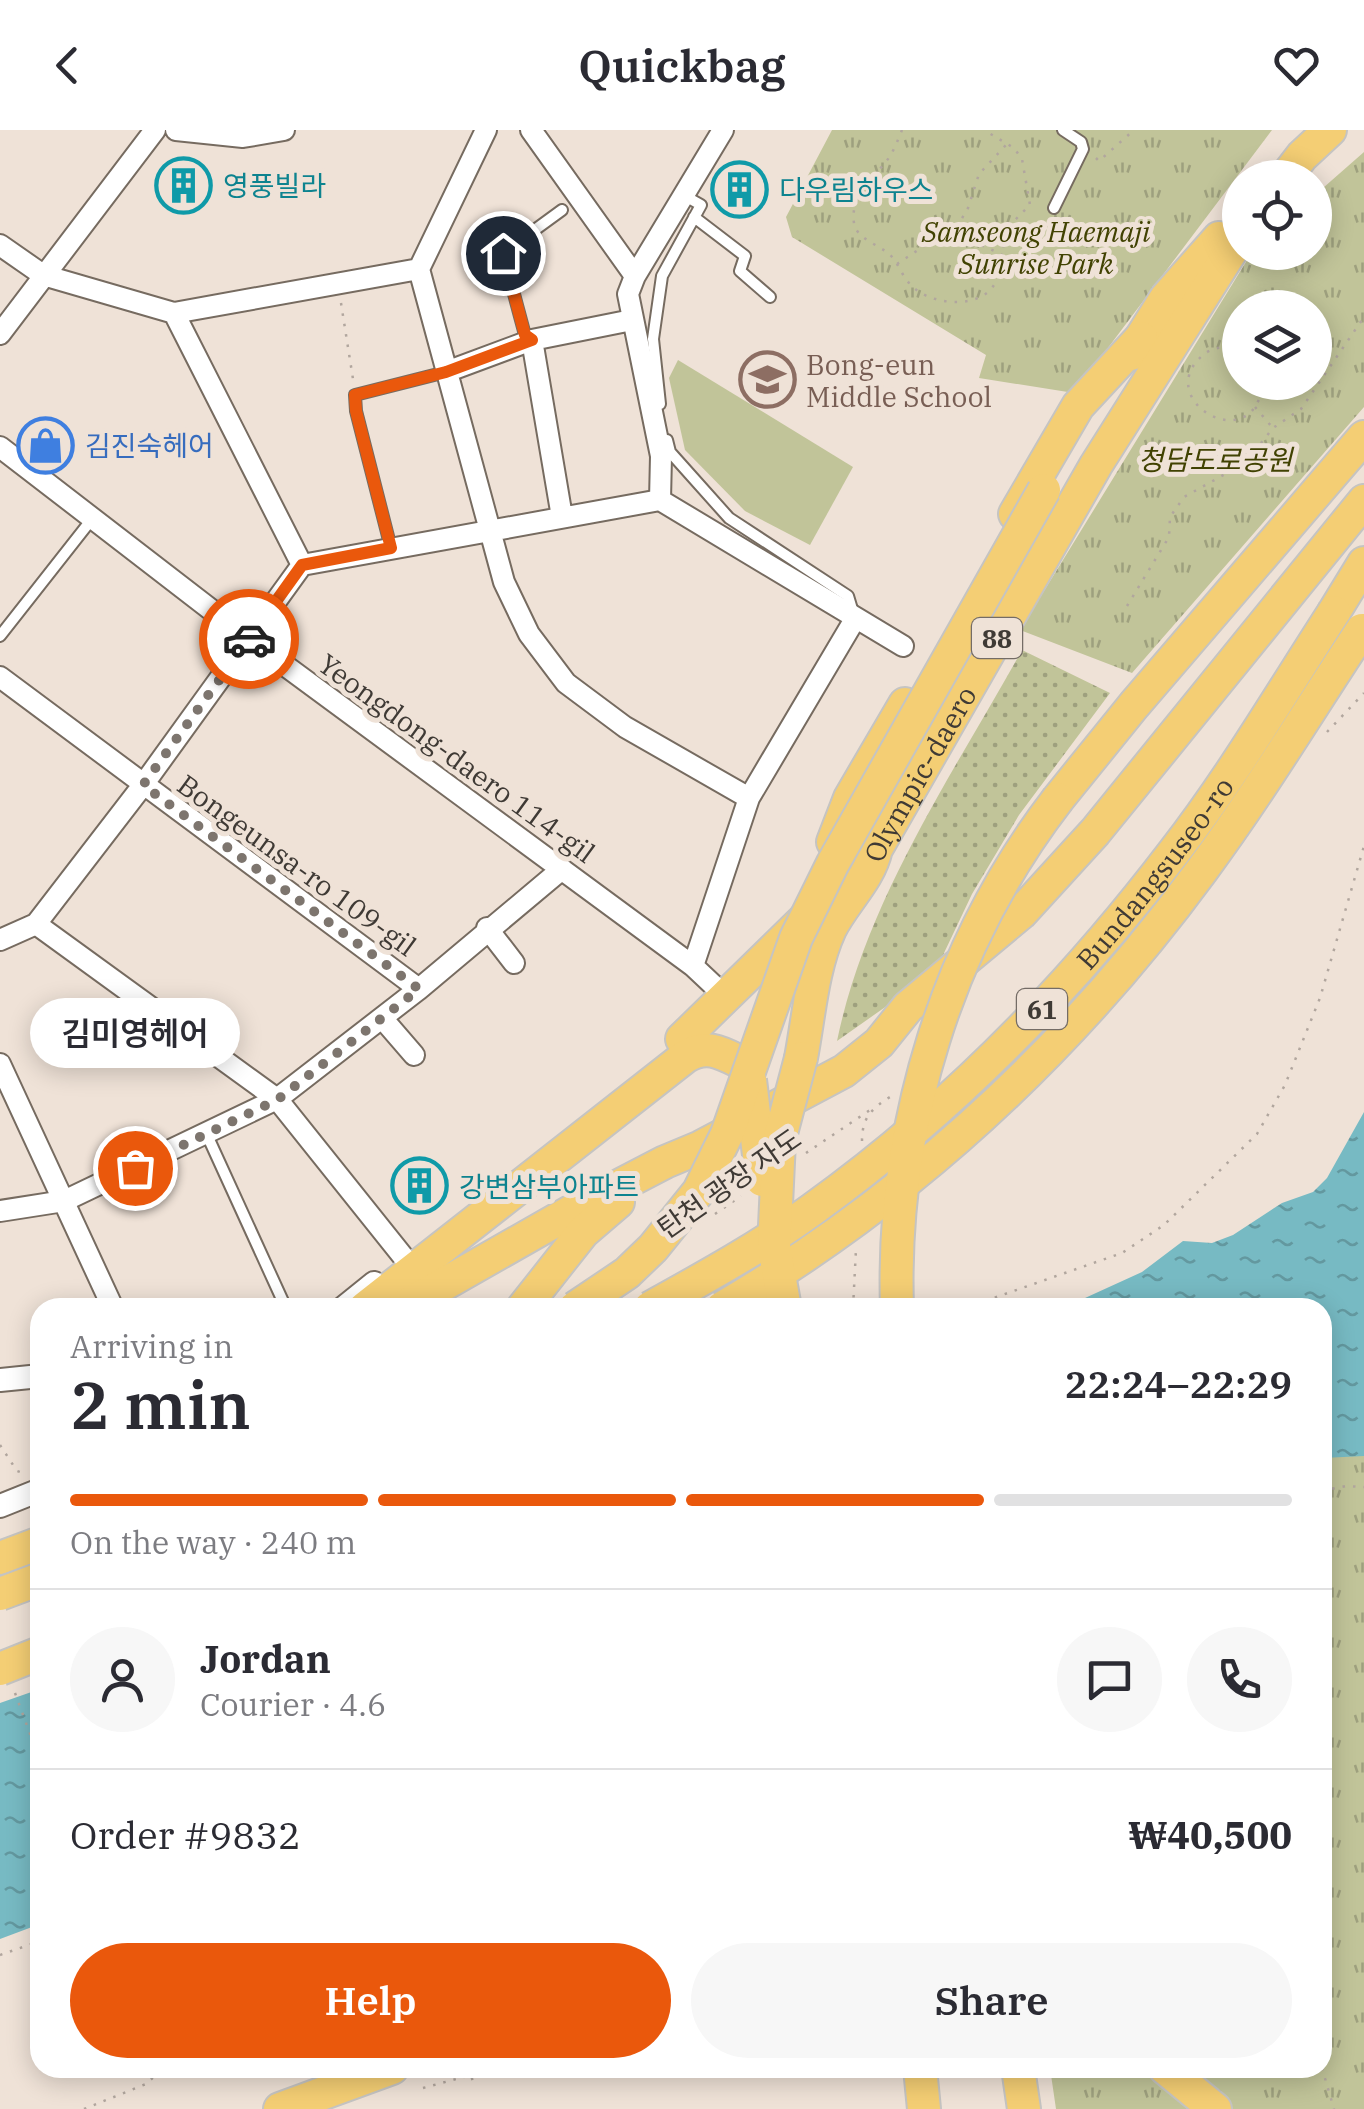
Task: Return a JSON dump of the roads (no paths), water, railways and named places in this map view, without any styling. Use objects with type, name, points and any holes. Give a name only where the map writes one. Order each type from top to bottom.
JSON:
[{"type":"highway","points":[[1299,160],[1330,130]]},
{"type":"highway","points":[[590,1298],[627,1274],[671,1228],[699,1191],[727,1134],[778,982],[833,863],[1044,490],[1166,298],[1222,237]]},
{"type":"highway","name":"Olympic-daero","points":[[783,1298],[774,1247],[779,1142],[801,1058],[816,974],[830,929],[872,865],[876,849],[1096,465],[1222,266]]},
{"type":"highway","points":[[799,924],[850,798],[1058,440],[1078,406],[1141,338]]},
{"type":"highway","points":[[897,1298],[896,1226],[925,1064],[946,1001],[1000,884],[1058,799],[1364,437]]},
{"type":"highway","points":[[420,1298],[590,1201],[664,1162],[701,1148],[844,1071],[878,1044],[908,1007],[1021,913],[1127,796],[1364,500]]},
{"type":"highway","name":"Bundangsuseo-ro","points":[[668,1298],[752,1250],[826,1200],[925,1120],[1029,1022],[1078,970],[1176,850],[1364,562]]},
{"type":"highway","name":"Bundangsuseo-ro","points":[[739,1298],[875,1208],[951,1145],[1047,1054],[1201,872],[1364,626]]},
{"type":"highway","points":[[682,1039],[876,849]]},
{"type":"highway","points":[[378,1298],[686,1057],[704,1048],[748,1066],[774,1247]]},
{"type":"highway","points":[[530,1298],[597,1218],[670,1173],[701,1148]]},
{"type":"highway","points":[[0,1558],[30,1548]]},
{"type":"highway","points":[[0,1594],[30,1583]]},
{"type":"highway","points":[[7,1678],[30,1661]]},
{"type":"highway","points":[[280,2109],[365,2078]]},
{"type":"highway","points":[[921,2078],[924,2109]]},
{"type":"highway","points":[[1019,2078],[1024,2109]]},
{"type":"highway","points":[[1177,2078],[1215,2109]]},
{"type":"street","points":[[0,334],[156,130]]},
{"type":"street","points":[[176,130],[243,137],[284,130]]},
{"type":"street","points":[[486,130],[419,268],[504,582],[530,634],[566,683],[625,728],[749,798]]},
{"type":"street","points":[[531,130],[635,276]]},
{"type":"street","points":[[660,500],[661,456],[628,294],[723,130]]},
{"type":"street","points":[[0,244],[44,275],[174,313],[419,268]]},
{"type":"street","points":[[174,313],[302,565],[660,500],[904,646]]},
{"type":"street","points":[[446,372],[532,340],[632,320]]},
{"type":"street","points":[[532,340],[562,517]]},
{"type":"street","name":"Yeongdong-daero 114-gil","points":[[0,448],[249,639],[693,966],[727,998]]},
{"type":"street","name":"Bongeunsa-ro 109-gil","points":[[0,940],[36,924],[143,785],[302,565]]},
{"type":"street","points":[[693,966],[749,798],[855,619]]},
{"type":"street","points":[[0,676],[143,785]]},
{"type":"street","name":"Bongeunsa-ro 109-gil","points":[[143,785],[419,989]]},
{"type":"street","points":[[0,1211],[64,1201],[277,1100],[562,870]]},
{"type":"street","points":[[36,924],[277,1100],[405,1259]]},
{"type":"street","points":[[488,928],[514,963]]},
{"type":"street","points":[[382,1018],[414,1056]]},
{"type":"street","points":[[356,1298],[682,1039]]},
{"type":"street","points":[[0,1064],[108,1298]]},
{"type":"street","points":[[0,1380],[30,1377]]},
{"type":"street","points":[[4,1498],[30,1484]]},
{"type":"lane","points":[[1054,208],[1082,149],[1081,142],[1063,130]]},
{"type":"lane","points":[[685,196],[701,205],[662,276],[653,339],[670,452],[729,518],[848,596],[855,619]]},
{"type":"lane","points":[[532,340],[525,335],[503,253],[562,210]]},
{"type":"lane","points":[[694,217],[745,256],[740,271],[770,297]]},
{"type":"lane","points":[[391,548],[355,395],[446,372]]},
{"type":"lane","points":[[0,636],[93,518]]},
{"type":"lane","points":[[206,1135],[281,1298]]},
{"type":"water","points":[[1364,1112],[1364,1456],[1332,1458],[1332,1298],[1085,1298],[1142,1272],[1183,1241],[1212,1243],[1233,1235],[1282,1203],[1313,1192],[1327,1178]]},
{"type":"water","points":[[30,1692],[30,1928],[0,1939],[0,1703]]},
{"type":"place","name":"영풍빌라","points":[[184,185]]},
{"type":"place","name":"다우림하우스","points":[[740,189]]},
{"type":"place","name":"Bong-eun Middle School","points":[[767,380]]},
{"type":"place","name":"김진숙헤어","points":[[46,445]]},
{"type":"place","name":"김미영헤어","points":[[135,1168]]},
{"type":"place","name":"강변삼부아파트","points":[[420,1186]]},
{"type":"park label","name":"Samseong Haemaji Sunrise Park","points":[[1036,247]]},
{"type":"park label","name":"청담도로공원","points":[[1215,459]]}]
